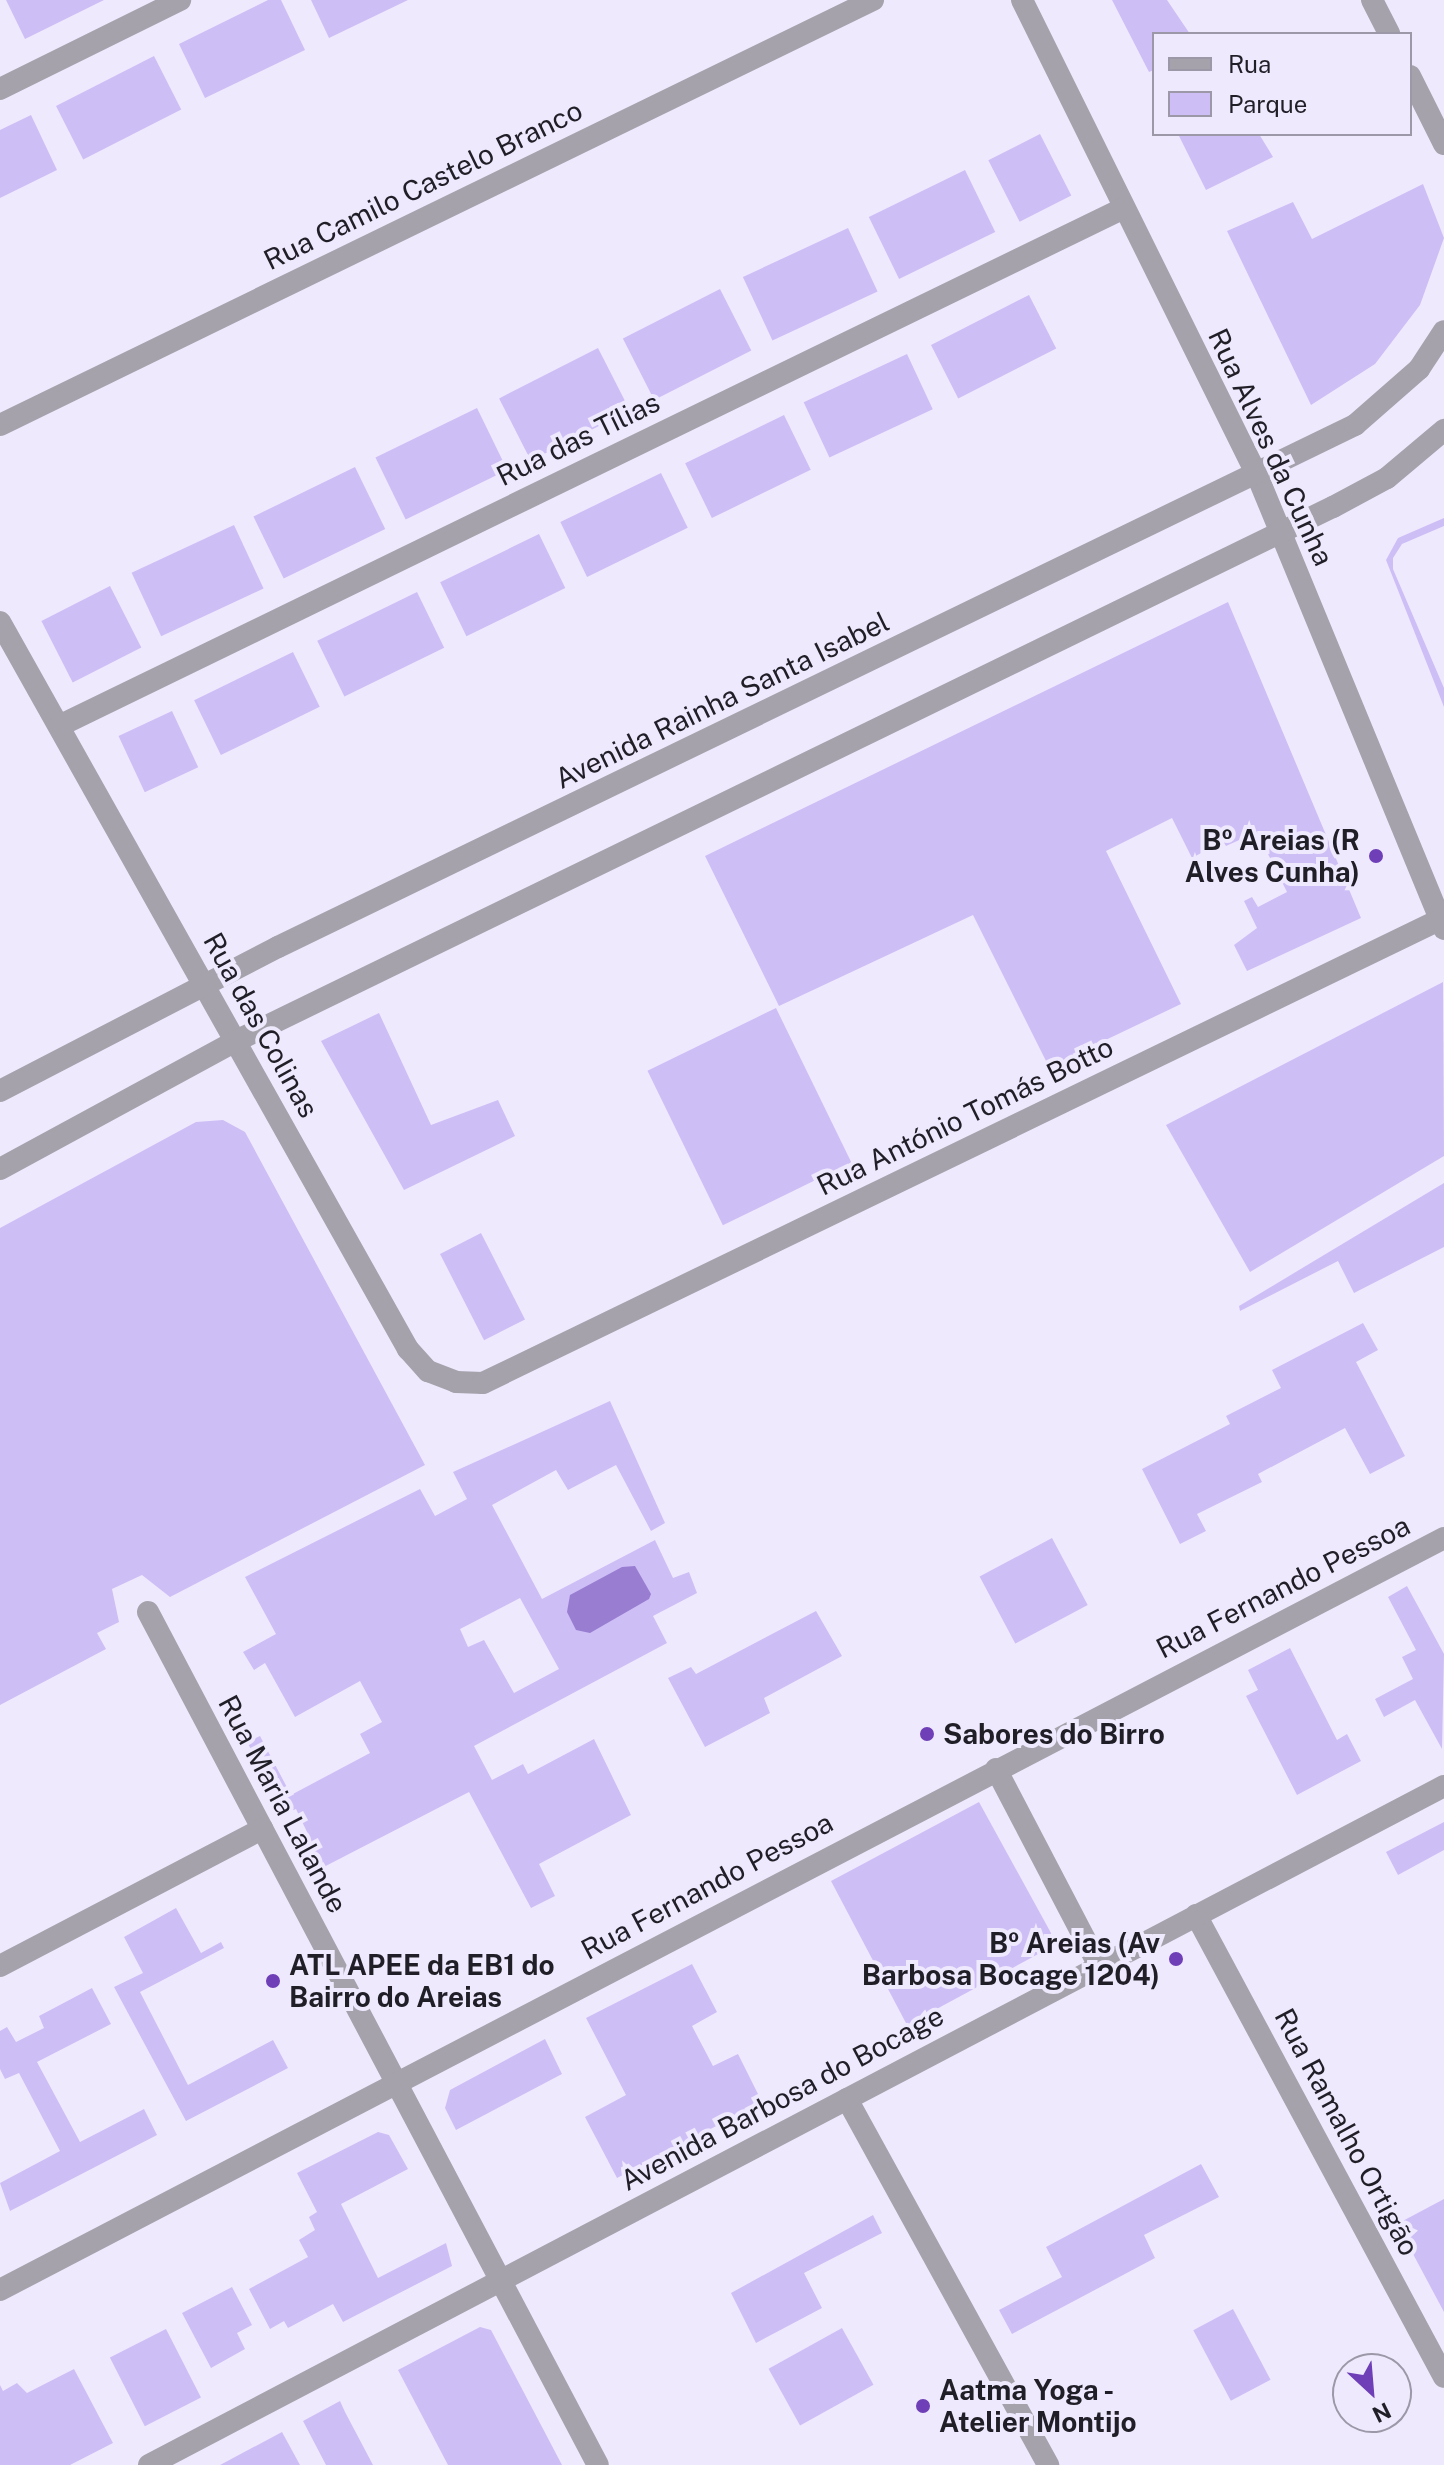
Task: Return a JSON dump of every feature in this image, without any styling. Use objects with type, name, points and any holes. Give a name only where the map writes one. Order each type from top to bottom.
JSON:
[{"type":"street","points":[[0,89],[180,0]]},
{"type":"street","name":"Rua Camilo Castelo Branco","points":[[0,425],[873,0]]},
{"type":"street","name":"Rua Alves da Cunha","points":[[1022,0],[1257,475],[1441,924]]},
{"type":"street","points":[[1372,0],[1388,32]]},
{"type":"street","points":[[1412,80],[1444,144]]},
{"type":"street","name":"Rua das Tílias","points":[[59,726],[1124,208]]},
{"type":"street","name":"Avenida Rainha Santa Isabel","points":[[0,1091],[205,986],[1355,425],[1419,369],[1444,331]]},
{"type":"street","points":[[0,1169],[236,1041],[1280,534],[1387,478],[1444,430]]},
{"type":"street","name":"Rua das Colinas","points":[[0,622],[408,1349],[428,1371],[456,1382],[483,1383],[517,1367]]},
{"type":"street","name":"Rua António Tomás Botto","points":[[517,1367],[1441,924]]},
{"type":"street","name":"Rua Fernando Pessoa","points":[[0,2290],[1444,1538]]},
{"type":"street","name":"Rua Maria Lalande","points":[[148,1612],[598,2465]]},
{"type":"street","points":[[996,1769],[1099,1966]]},
{"type":"street","name":"Avenida Barbosa do Bocage","points":[[151,2465],[500,2279],[1444,1786]]},
{"type":"street","points":[[0,1966],[262,1829]]},
{"type":"street","name":"Rua Ramalho Ortigão","points":[[1196,1915],[1444,2377]]},
{"type":"street","points":[[847,2099],[1048,2465]]},
{"type":"green space","points":[[6,0],[104,0],[25,39]]},
{"type":"green space","points":[[268,0],[281,0],[305,50],[205,98],[179,44]]},
{"type":"green space","points":[[311,0],[408,0],[329,38]]},
{"type":"green space","points":[[1112,0],[1167,0],[1189,32],[1152,32],[1152,71],[1149,72]]},
{"type":"green space","points":[[154,56],[181,109],[83,159],[56,106]]},
{"type":"green space","points":[[31,115],[57,170],[0,198],[0,130]]},
{"type":"green space","points":[[1040,134],[1071,195],[1020,222],[988,160]]},
{"type":"green space","points":[[1179,136],[1260,136],[1273,157],[1206,190]]},
{"type":"green space","points":[[965,170],[995,232],[899,279],[869,217]]},
{"type":"green space","points":[[1423,184],[1444,238],[1420,305],[1375,364],[1311,405],[1227,231],[1293,202],[1312,239]]},
{"type":"green space","points":[[848,228],[878,291],[772,340],[743,277]]},
{"type":"green space","points":[[720,289],[751,350],[654,400],[623,338]]},
{"type":"green space","points":[[1029,295],[1056,348],[958,398],[931,345]]},
{"type":"green space","points":[[598,348],[630,410],[531,461],[499,398]]},
{"type":"green space","points":[[907,354],[933,409],[829,457],[804,402]]},
{"type":"green space","points":[[477,408],[507,470],[406,520],[375,458]]},
{"type":"green space","points":[[784,415],[811,470],[712,518],[685,463]]},
{"type":"green space","points":[[355,467],[385,529],[284,579],[253,517]]},
{"type":"green space","points":[[661,473],[688,528],[587,577],[560,522]]},
{"type":"green space","points":[[1444,518],[1444,526],[1402,544],[1393,558],[1393,569],[1444,688],[1444,707],[1386,560],[1398,538]]},
{"type":"green space","points":[[234,525],[264,588],[161,636],[132,573]]},
{"type":"green space","points":[[539,534],[565,588],[466,636],[440,582]]},
{"type":"green space","points":[[110,586],[141,647],[73,682],[41,621]]},
{"type":"green space","points":[[417,592],[444,648],[344,696],[317,641]]},
{"type":"green space","points":[[1228,602],[1361,918],[1247,971],[1234,945],[1257,928],[1244,901],[1252,897],[1258,907],[1287,892],[1257,832],[1226,846],[1223,841],[1192,858],[1172,818],[1106,851],[1181,1004],[1049,1067],[973,915],[779,1006],[705,856]]},
{"type":"green space","points":[[293,652],[320,707],[221,755],[194,700]]},
{"type":"green space","points":[[172,711],[198,767],[145,792],[119,736]]},
{"type":"green space","points":[[1443,982],[1444,1156],[1250,1272],[1166,1125]]},
{"type":"green space","points":[[776,1008],[851,1163],[723,1225],[647,1071]]},
{"type":"green space","points":[[379,1013],[431,1125],[498,1100],[515,1136],[404,1190],[321,1041]]},
{"type":"green space","points":[[223,1120],[245,1132],[425,1465],[170,1597],[142,1575],[112,1589],[119,1622],[97,1633],[106,1649],[0,1705],[0,1228],[196,1122]]},
{"type":"green space","points":[[1444,1183],[1444,1247],[1354,1293],[1338,1261],[1240,1311],[1239,1306]]},
{"type":"green space","points":[[481,1233],[525,1319],[484,1340],[440,1254]]},
{"type":"green space","points":[[1363,1323],[1378,1350],[1356,1362],[1405,1456],[1370,1474],[1345,1428],[1258,1474],[1262,1482],[1197,1514],[1206,1531],[1180,1544],[1142,1469],[1230,1424],[1226,1416],[1281,1388],[1272,1370]]},
{"type":"green space","points":[[610,1401],[665,1523],[651,1531],[616,1465],[568,1490],[556,1470],[492,1505],[542,1599],[655,1540],[673,1578],[689,1572],[697,1593],[653,1616],[667,1643],[474,1746],[492,1780],[523,1764],[528,1774],[594,1739],[631,1815],[539,1864],[555,1896],[531,1908],[469,1792],[316,1871],[298,1837],[307,1832],[296,1809],[286,1813],[247,1742],[260,1736],[291,1795],[370,1753],[360,1734],[382,1722],[360,1681],[295,1717],[265,1663],[254,1670],[243,1652],[276,1634],[245,1577],[420,1489],[435,1516],[467,1499],[453,1472]],"holes":[[[520,1598],[559,1669],[514,1693],[484,1640],[468,1647],[460,1629]]]},
{"type":"green space","points":[[1052,1538],[1088,1605],[1015,1644],[980,1576]]},
{"type":"green space","points":[[1407,1586],[1444,1654],[1442,1749],[1415,1700],[1384,1717],[1375,1699],[1413,1679],[1402,1657],[1416,1650],[1388,1597]]},
{"type":"green space","points":[[816,1611],[842,1656],[764,1698],[770,1713],[705,1747],[668,1678],[691,1667],[696,1674]]},
{"type":"green space","points":[[1290,1648],[1337,1740],[1347,1734],[1361,1761],[1297,1795],[1246,1696],[1258,1690],[1248,1670]]},
{"type":"green space","points":[[979,1802],[1051,1933],[1053,1946],[907,2025],[831,1881]]},
{"type":"green space","points":[[1444,1822],[1444,1850],[1398,1875],[1386,1852]]},
{"type":"green space","points":[[176,1908],[201,1953],[221,1942],[224,1948],[140,1992],[188,2085],[273,2040],[288,2068],[186,2121],[114,1987],[143,1973],[124,1937]]},
{"type":"green space","points":[[692,1964],[717,2012],[692,2026],[713,2066],[738,2054],[762,2102],[617,2178],[585,2117],[626,2095],[586,2018]]},
{"type":"green space","points":[[92,1988],[111,2024],[37,2062],[80,2142],[144,2109],[157,2135],[10,2211],[0,2183],[60,2151],[19,2073],[5,2079],[0,2069],[0,2031],[7,2027],[16,2042],[44,2028],[39,2016]]},
{"type":"green space","points":[[545,2039],[562,2074],[456,2130],[445,2108],[450,2090]]},
{"type":"green space","points":[[378,2132],[389,2135],[408,2169],[341,2204],[378,2278],[446,2243],[452,2266],[343,2322],[333,2304],[288,2328],[284,2321],[270,2329],[249,2289],[308,2257],[299,2240],[315,2230],[309,2217],[317,2212],[297,2173]]},
{"type":"green space","points":[[1201,2164],[1219,2197],[1144,2235],[1155,2258],[1012,2334],[999,2310],[1062,2277],[1046,2247]]},
{"type":"green space","points":[[1444,2199],[1444,2312],[1397,2224]]},
{"type":"green space","points":[[873,2215],[882,2233],[804,2273],[822,2308],[756,2343],[731,2293]]},
{"type":"green space","points":[[232,2287],[252,2325],[237,2333],[245,2349],[211,2368],[182,2313]]},
{"type":"green space","points":[[1233,2309],[1271,2380],[1231,2401],[1193,2330]]},
{"type":"green space","points":[[480,2327],[491,2330],[562,2465],[448,2465],[398,2370]]},
{"type":"green space","points":[[842,2328],[874,2385],[800,2426],[769,2369]]},
{"type":"green space","points":[[166,2329],[201,2398],[145,2426],[110,2358]]},
{"type":"green space","points":[[74,2369],[113,2443],[70,2465],[0,2465],[0,2385],[3,2391],[17,2383],[27,2393]]},
{"type":"green space","points":[[340,2401],[373,2465],[326,2465],[303,2421]]},
{"type":"green space","points":[[282,2432],[300,2465],[220,2465]]},
{"type":"shaded area","points":[[635,1566],[651,1594],[649,1599],[590,1633],[576,1630],[567,1612],[570,1595],[622,1567]]},
{"type":"place","name":"Bº Areias (R Alves Cunha)","points":[[1376,856]]},
{"type":"place","name":"Sabores do Birro","points":[[927,1734]]},
{"type":"place","name":"Bº Areias (Av Barbosa Bocage 1204)","points":[[1176,1959]]},
{"type":"place","name":"ATL APEE da EB1 do Bairro do Areias","points":[[273,1981]]},
{"type":"place","name":"Aatma Yoga - Atelier Montijo","points":[[923,2406]]}]
